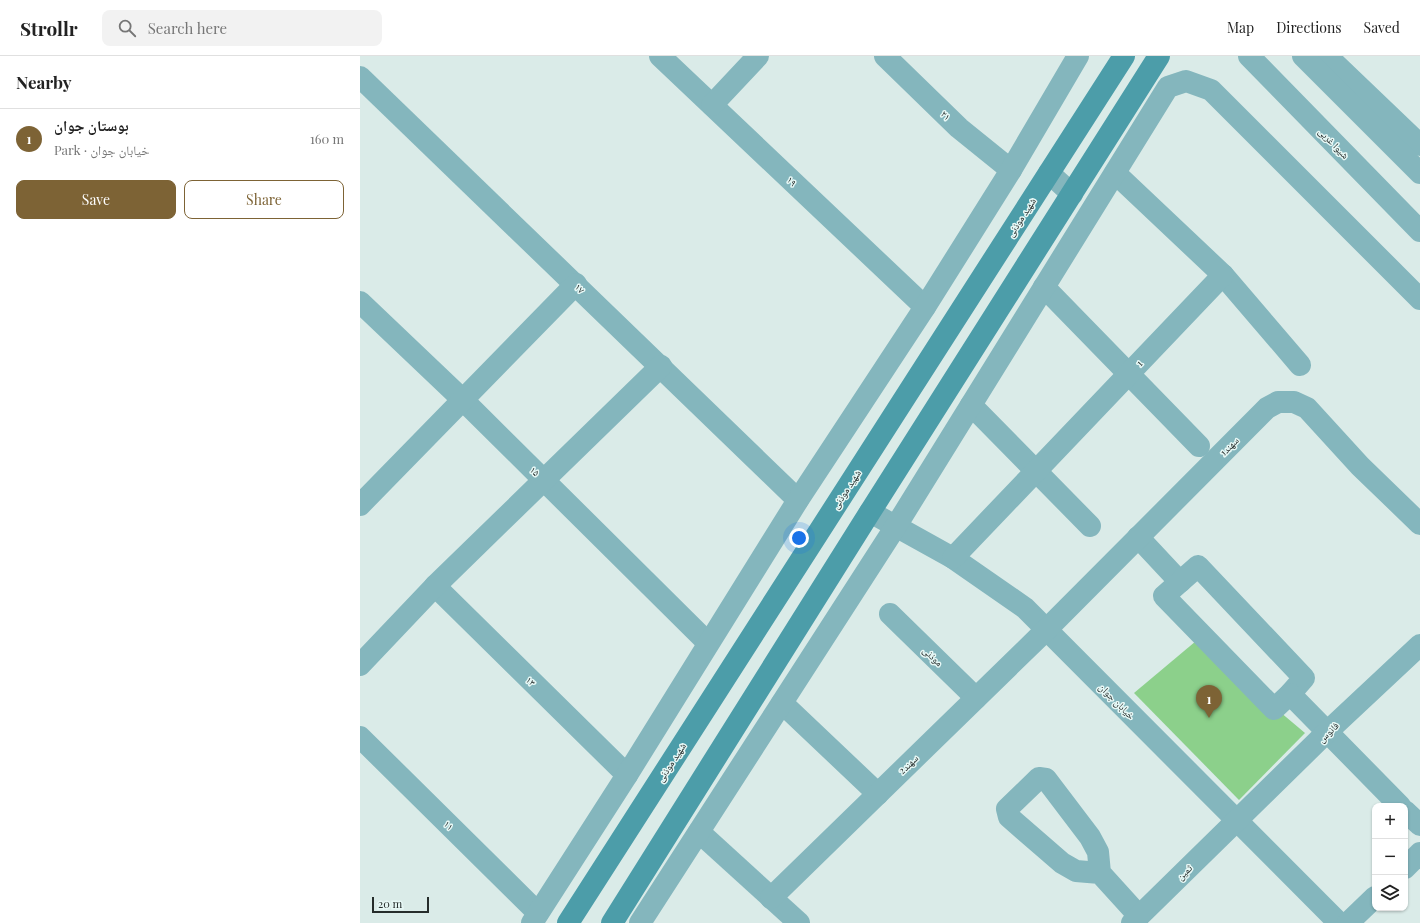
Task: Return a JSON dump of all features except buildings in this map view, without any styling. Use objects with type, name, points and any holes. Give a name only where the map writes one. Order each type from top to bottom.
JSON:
[{"type":"main road","name":"شهید موذنی","points":[[568,923],[1124,56]]},
{"type":"main road","points":[[612,923],[1159,56]]},
{"type":"street","name":"۱۹","points":[[660,56],[925,307]]},
{"type":"street","points":[[712,106],[758,56]]},
{"type":"street","name":"۲۱","points":[[885,56],[959,128],[1011,170]]},
{"type":"street","points":[[535,918],[627,775],[798,500],[925,307],[1011,170],[1078,56]]},
{"type":"street","name":"شیوا غربی","points":[[1249,56],[1420,231]]},
{"type":"street","points":[[1303,56],[1420,173]]},
{"type":"street","points":[[1327,56],[1420,145]]},
{"type":"street","name":"۱۷","points":[[360,77],[661,366],[798,500]]},
{"type":"street","points":[[640,923],[896,526],[1168,87],[1186,81],[1211,90],[1420,298]]},
{"type":"street","points":[[1115,172],[1223,275],[1300,365]]},
{"type":"street","points":[[1049,173],[1072,194]]},
{"type":"street","name":"1","points":[[953,558],[1223,275]]},
{"type":"street","points":[[360,505],[576,284]]},
{"type":"street","points":[[1044,287],[1198,446]]},
{"type":"street","name":"۱۵","points":[[360,302],[463,400],[708,643]]},
{"type":"street","points":[[360,665],[435,586],[661,366]]},
{"type":"street","name":"1سهند","points":[[1046,630],[1267,408],[1278,402],[1294,402],[1307,408],[1360,466],[1420,524]]},
{"type":"street","points":[[971,405],[1035,472],[1090,526]]},
{"type":"street","name":"خیابان جوان","points":[[870,512],[953,558],[1025,608],[1339,923]]},
{"type":"street","points":[[1138,537],[1180,582]]},
{"type":"street","points":[[1198,566],[1304,678],[1290,694],[1274,709],[1164,596],[1198,566]]},
{"type":"street","name":"۱۳","points":[[435,586],[627,775]]},
{"type":"street","name":"موذنی","points":[[890,614],[976,698]]},
{"type":"street","name":"2سهند","points":[[771,898],[1046,630]]},
{"type":"street","name":"فانوس","points":[[1237,821],[1327,732],[1420,645]]},
{"type":"street","points":[[1290,694],[1397,803]]},
{"type":"street","points":[[782,703],[878,794]]},
{"type":"street","name":"۱۱","points":[[361,740],[535,918]]},
{"type":"street","points":[[1100,873],[1076,871],[1062,863],[1009,817],[1007,809],[1039,778],[1046,779],[1090,837],[1098,852],[1100,873],[1135,920]]},
{"type":"street","points":[[1408,814],[1420,825]]},
{"type":"street","name":"ثمین","points":[[1135,920],[1237,821]]},
{"type":"street","points":[[699,832],[799,923]]},
{"type":"street","points":[[1408,865],[1420,853]]},
{"type":"street","points":[[1348,923],[1372,900]]},
{"type":"green space","points":[[1196,641],[1305,733],[1239,800],[1134,693]]},
{"type":"place","name":"بوستان جوان","points":[[1209,718]]}]
